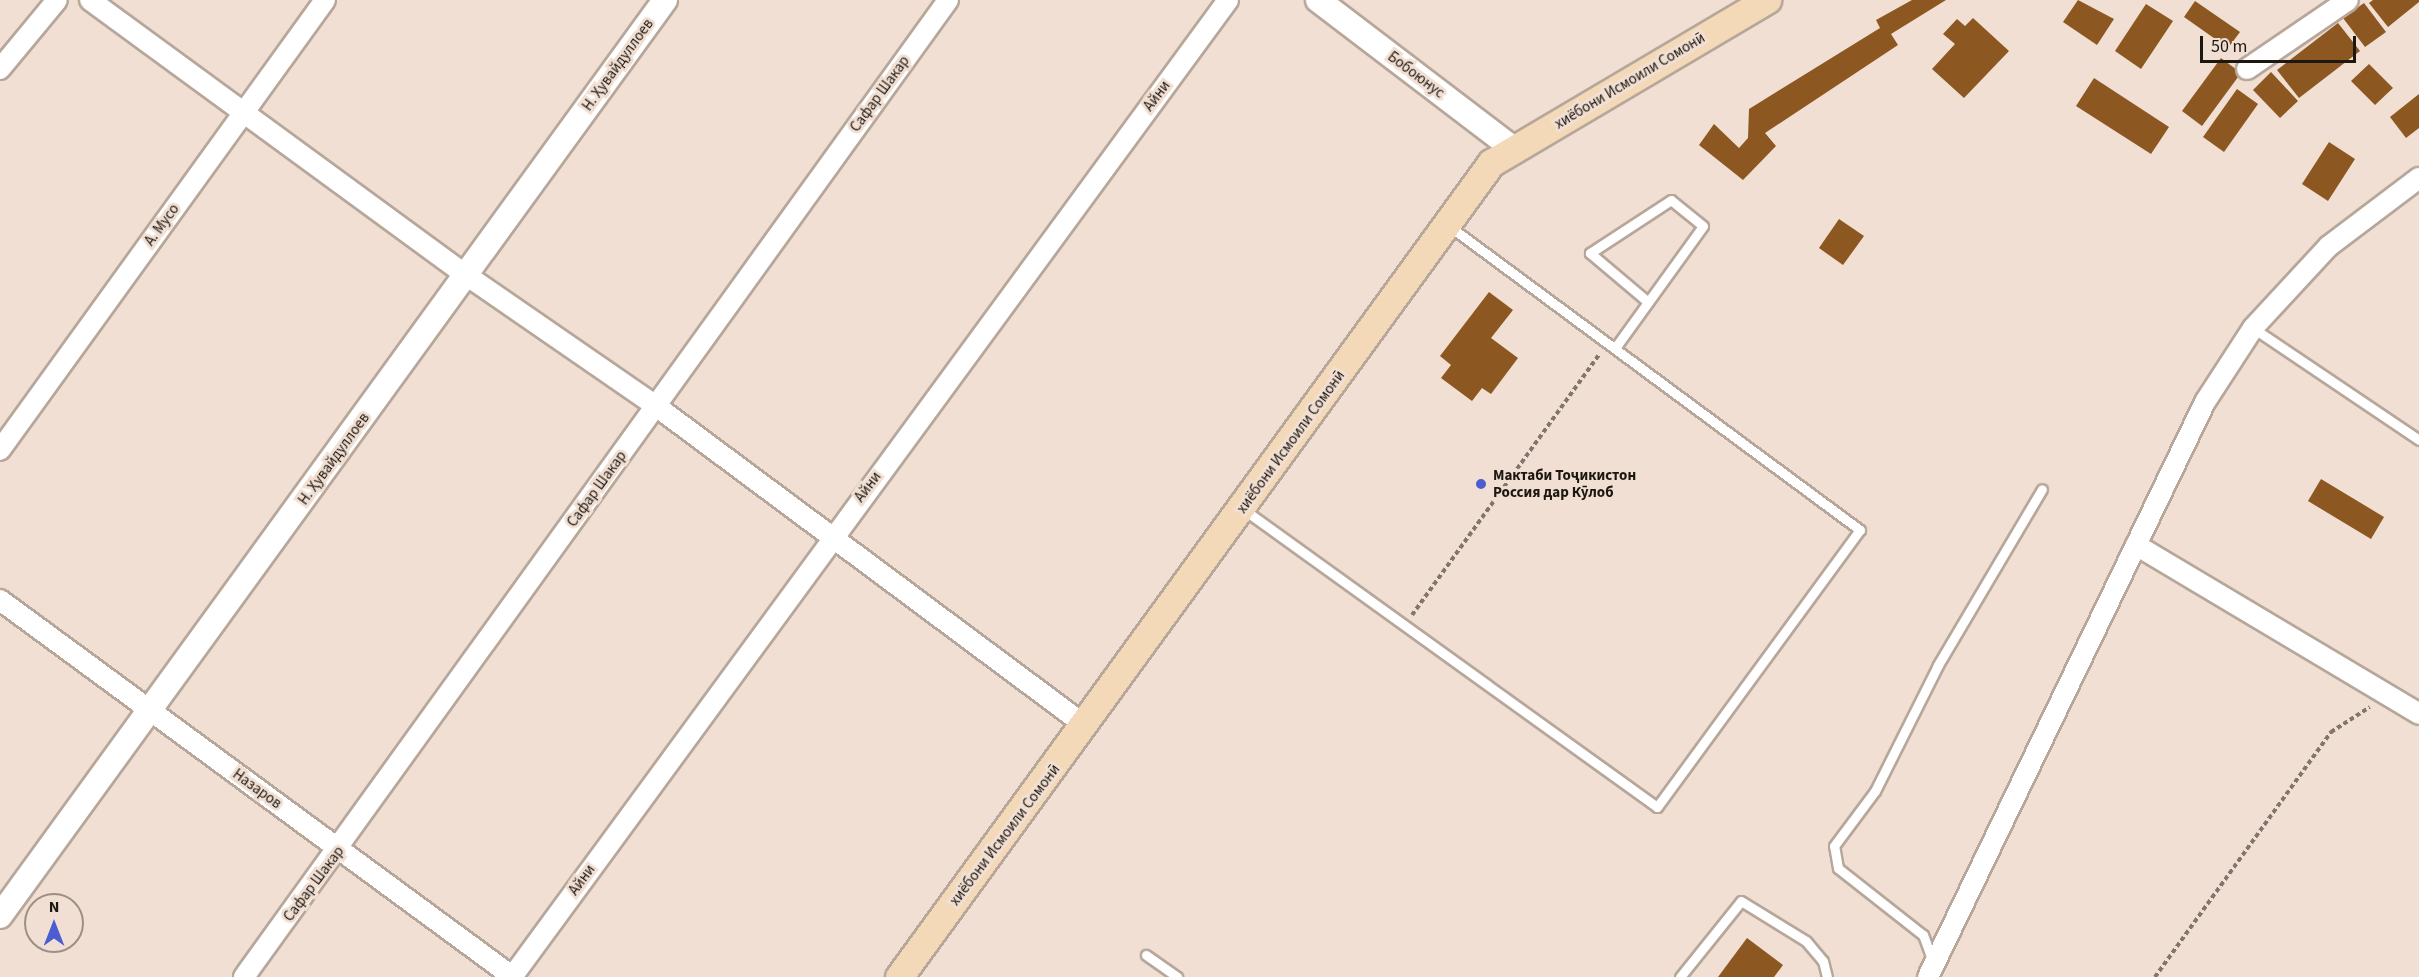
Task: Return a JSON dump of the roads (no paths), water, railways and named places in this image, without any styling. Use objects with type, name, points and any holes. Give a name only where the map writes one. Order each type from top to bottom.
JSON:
[{"type":"main road","name":"хиёбони Исмоили Сомонӣ","points":[[899,977],[1086,726],[1491,163],[1767,0]]},
{"type":"street","points":[[0,69],[57,0]]},
{"type":"street","points":[[90,0],[245,109],[465,275],[656,406],[1086,726]]},
{"type":"street","name":"А. Мусо","points":[[0,450],[325,0]]},
{"type":"street","name":"Н. Ҳувайдуллоев","points":[[0,916],[151,713],[665,0]]},
{"type":"street","name":"Сафар Шакар","points":[[244,977],[340,849],[948,0]]},
{"type":"street","name":"Айни","points":[[512,977],[831,536],[1228,0]]},
{"type":"street","name":"Бобоюнус","points":[[1318,0],[1515,150]]},
{"type":"street","points":[[2247,69],[2348,0]]},
{"type":"street","points":[[1931,971],[2205,402],[2253,328],[2330,246],[2419,178]]},
{"type":"street","points":[[2136,545],[2419,714]]},
{"type":"street","name":"Назаров","points":[[0,600],[512,977]]},
{"type":"lane","points":[[1611,346],[1648,302],[1703,226],[1671,200],[1590,253],[1648,302]]},
{"type":"lane","points":[[1243,509],[1657,807],[1860,530],[1447,225]]},
{"type":"lane","points":[[2253,328],[2419,440]]},
{"type":"lane","points":[[1931,971],[1923,935],[1838,868],[1834,846],[1875,790],[1938,665],[2042,489]]},
{"type":"lane","points":[[1680,977],[1741,901],[1806,941],[1822,961],[1827,977]]},
{"type":"lane","points":[[1146,954],[1177,977]]},
{"type":"place","name":"Мактаби Тоҷикистон Россия дар Кӯлоб","points":[[1481,484]]}]
